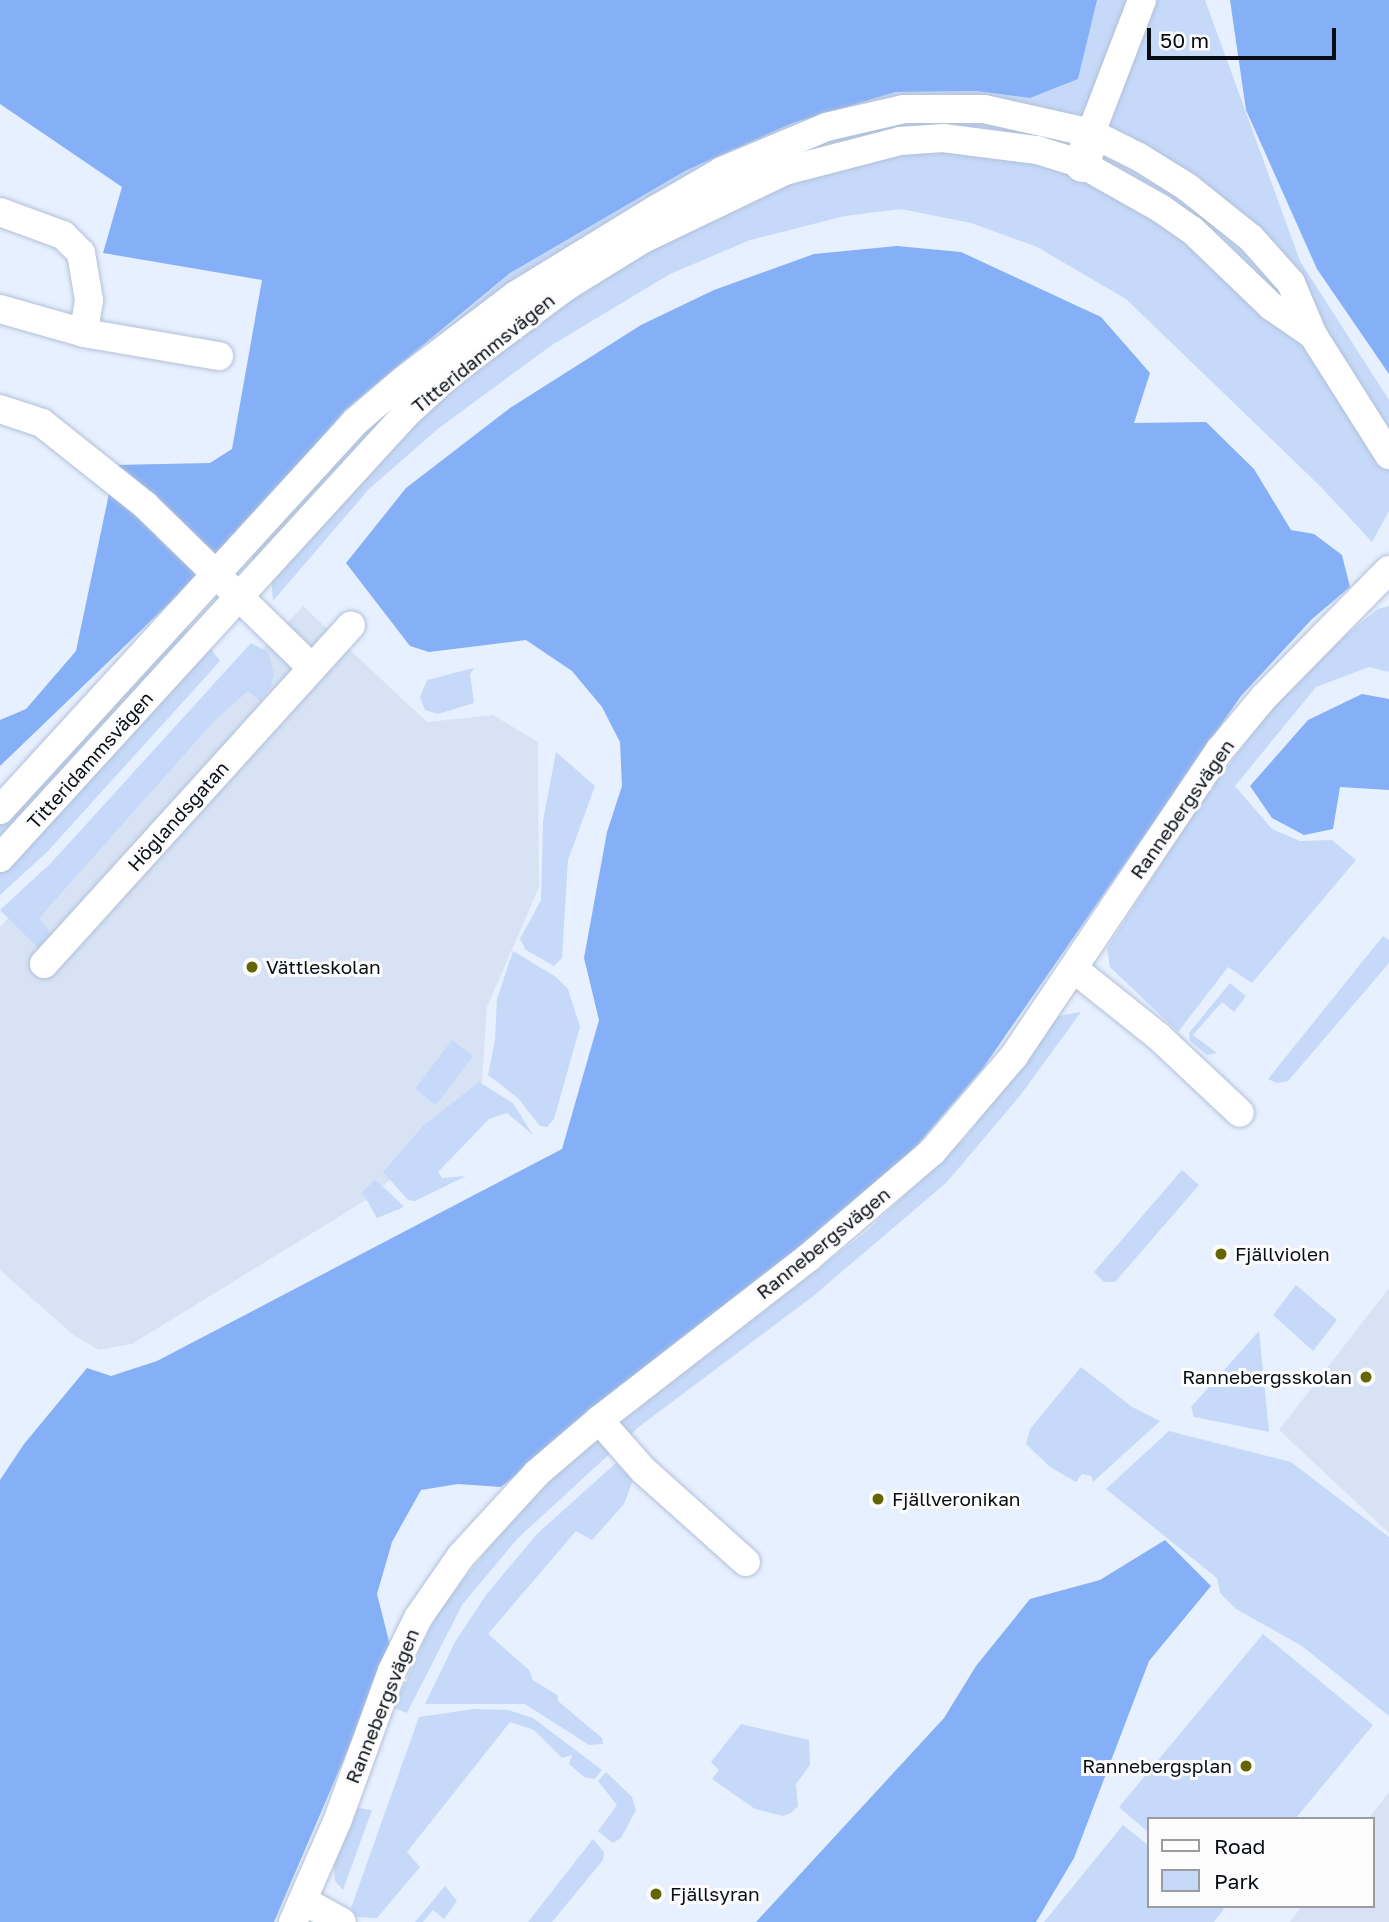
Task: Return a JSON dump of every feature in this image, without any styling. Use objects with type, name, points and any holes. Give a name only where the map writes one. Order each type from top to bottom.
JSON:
[{"type":"street","points":[[1142,0],[1086,149],[1187,187],[1251,238],[1291,284],[1313,335],[1389,456]]},
{"type":"street","name":"Titteridammsvägen","points":[[0,810],[217,576],[355,422],[465,331],[580,255],[722,171],[825,127],[904,109],[984,109],[1086,149]]},
{"type":"street","name":"Titteridammsvägen","points":[[0,858],[406,414],[453,371],[567,286],[683,217],[785,171],[900,141],[970,140],[1037,150],[1086,149]]},
{"type":"street","points":[[0,212],[63,235],[81,253],[89,300],[84,333]]},
{"type":"street","points":[[0,309],[84,333],[219,356]]},
{"type":"street","points":[[0,409],[42,423],[145,505],[312,668]]},
{"type":"street","name":"Rannebergsvägen","points":[[299,1911],[392,1671],[418,1618],[461,1556],[537,1473],[598,1420],[810,1257],[932,1152],[1014,1056],[1220,750],[1264,697],[1389,570]]},
{"type":"street","name":"Höglandsgatan","points":[[44,964],[351,626]]},
{"type":"street","points":[[1074,969],[1158,1036],[1240,1113]]},
{"type":"street","points":[[598,1420],[660,1486],[746,1562]]},
{"type":"street","points":[[299,1911],[342,1922]]},
{"type":"shaded area","points":[[0,0],[1097,0],[1078,79],[1030,98],[976,91],[896,92],[793,123],[685,171],[510,273],[345,410],[236,539],[0,766],[0,720],[26,709],[76,651],[115,465],[210,463],[232,449],[262,280],[103,253],[122,187],[0,104]]},
{"type":"shaded area","points":[[1230,0],[1389,0],[1389,374],[1317,269],[1246,110]]},
{"type":"shaded area","points":[[897,246],[961,252],[1101,317],[1150,373],[1134,423],[1206,422],[1254,469],[1291,530],[1314,534],[1342,555],[1350,587],[1312,619],[1241,696],[983,1068],[861,1211],[672,1349],[501,1487],[458,1484],[421,1490],[392,1542],[377,1594],[391,1649],[274,1922],[0,1922],[0,1480],[24,1444],[87,1368],[111,1376],[157,1361],[562,1149],[599,1020],[584,958],[607,832],[622,786],[620,742],[602,707],[572,671],[526,640],[429,652],[410,646],[346,563],[406,488],[510,408],[641,325],[714,290],[814,254]]},
{"type":"shaded area","name":"Vättleskolan","points":[[303,606],[427,722],[493,715],[538,742],[539,887],[487,1007],[481,1097],[371,1197],[132,1344],[99,1350],[72,1334],[0,1270],[0,927]]},
{"type":"shaded area","points":[[1362,694],[1389,699],[1389,790],[1340,787],[1333,829],[1304,835],[1272,818],[1250,786],[1308,720]]},
{"type":"shaded area","points":[[1389,1288],[1389,1533],[1279,1430]]},
{"type":"shaded area","points":[[1165,1540],[1211,1586],[1149,1661],[1074,1858],[1036,1922],[756,1922],[944,1718],[976,1666],[1030,1599],[1100,1580]]},
{"type":"shaded area","points":[[1389,1792],[1389,1922],[1290,1922],[1300,1908],[1375,1908],[1375,1817],[1370,1817]]},
{"type":"green space","points":[[1095,0],[1205,0],[1300,261],[1389,400],[1389,511],[1372,542],[1321,487],[1126,299],[1037,247],[971,223],[901,209],[845,216],[750,240],[670,274],[552,345],[439,428],[369,489],[273,601],[271,578],[216,523],[510,273],[565,238],[685,171],[793,123],[896,92],[976,91],[1030,98],[1078,79]]},
{"type":"green space","points":[[1389,606],[1389,672],[1369,667],[1316,687],[1235,786],[1272,829],[1300,841],[1332,840],[1356,860],[1252,983],[1228,967],[1178,1032],[1110,967],[1107,948],[1198,807],[1267,714],[1341,639],[1378,609]]},
{"type":"green space","points":[[179,622],[193,634],[0,842],[0,821]]},
{"type":"green space","points":[[251,643],[268,652],[274,674],[271,686],[260,701],[248,691],[216,719],[39,918],[52,935],[44,954],[0,910],[51,863]]},
{"type":"green space","points":[[208,645],[220,661],[47,852],[0,895],[0,872]]},
{"type":"green space","points":[[474,668],[470,674],[474,703],[438,714],[425,710],[420,697],[427,680]]},
{"type":"green space","points":[[556,752],[595,786],[568,860],[562,958],[554,966],[526,950],[520,939],[541,900],[543,821]]},
{"type":"green space","points":[[1383,936],[1389,940],[1389,963],[1288,1081],[1277,1083],[1268,1079]]},
{"type":"green space","points":[[513,951],[556,977],[568,989],[580,1027],[554,1119],[547,1127],[540,1126],[518,1098],[488,1075],[495,1040],[497,999]]},
{"type":"green space","points":[[1230,983],[1246,996],[1234,1012],[1222,1002],[1193,1035],[1217,1053],[1207,1055],[1190,1041],[1189,1033]]},
{"type":"green space","points":[[1081,1012],[1019,1097],[946,1183],[812,1297],[640,1426],[517,1539],[462,1605],[407,1713],[394,1708],[437,1613],[510,1521],[564,1466],[867,1231],[965,1138],[1058,1016]]},
{"type":"green space","points":[[452,1040],[473,1056],[436,1105],[415,1089]]},
{"type":"green space","points":[[479,1082],[513,1103],[533,1135],[507,1113],[489,1119],[438,1172],[442,1178],[466,1176],[415,1201],[408,1200],[383,1172],[423,1126]]},
{"type":"green space","points":[[1182,1170],[1199,1185],[1115,1282],[1104,1282],[1094,1272]]},
{"type":"green space","points":[[375,1180],[404,1207],[377,1218],[362,1192]]},
{"type":"green space","points":[[1296,1285],[1337,1320],[1313,1351],[1273,1315]]},
{"type":"green space","points":[[1259,1331],[1269,1432],[1194,1417],[1191,1407]]},
{"type":"green space","points":[[1081,1367],[1132,1407],[1160,1421],[1093,1482],[1091,1476],[1082,1474],[1076,1482],[1050,1467],[1026,1444],[1030,1429]]},
{"type":"green space","points":[[1169,1431],[1291,1462],[1389,1537],[1389,1716],[1302,1646],[1236,1609],[1220,1593],[1217,1578],[1106,1489]]},
{"type":"green space","points":[[616,1463],[633,1480],[624,1504],[592,1540],[576,1531],[488,1634],[529,1670],[533,1680],[557,1695],[558,1701],[602,1738],[603,1744],[589,1745],[525,1704],[425,1704],[455,1642],[486,1595],[537,1534]]},
{"type":"green space","name":"Rannebergsplan","points":[[1263,1634],[1373,1725],[1297,1817],[1148,1817],[1148,1832],[1119,1807]]},
{"type":"green space","points":[[474,1709],[508,1710],[533,1718],[602,1770],[595,1779],[584,1777],[569,1764],[572,1755],[562,1758],[534,1730],[510,1722],[407,1852],[420,1867],[377,1918],[357,1917],[351,1908],[419,1717]]},
{"type":"green space","points":[[741,1724],[809,1740],[810,1765],[796,1784],[798,1806],[791,1813],[783,1816],[755,1809],[712,1779],[719,1770],[711,1762]]},
{"type":"green space","points":[[606,1772],[632,1797],[636,1810],[621,1838],[613,1843],[598,1831],[617,1805],[598,1781]]},
{"type":"green space","points":[[358,1808],[372,1810],[343,1890],[335,1881],[334,1865]]},
{"type":"green space","points":[[1123,1825],[1148,1845],[1148,1908],[1224,1909],[1214,1922],[1044,1922]]},
{"type":"green space","points":[[593,1839],[604,1852],[603,1860],[552,1922],[528,1922]]},
{"type":"green space","points":[[445,1886],[457,1901],[444,1919],[433,1910],[423,1922],[415,1922]]},
{"type":"place","name":"Vättleskolan","points":[[252,967]]},
{"type":"place","name":"Fjällviolen","points":[[1221,1254]]},
{"type":"place","name":"Rannebergsskolan","points":[[1366,1377]]},
{"type":"place","name":"Fjällveronikan","points":[[878,1499]]},
{"type":"place","name":"Rannebergsplan","points":[[1246,1766]]},
{"type":"place","name":"Fjällsyran","points":[[656,1894]]}]
